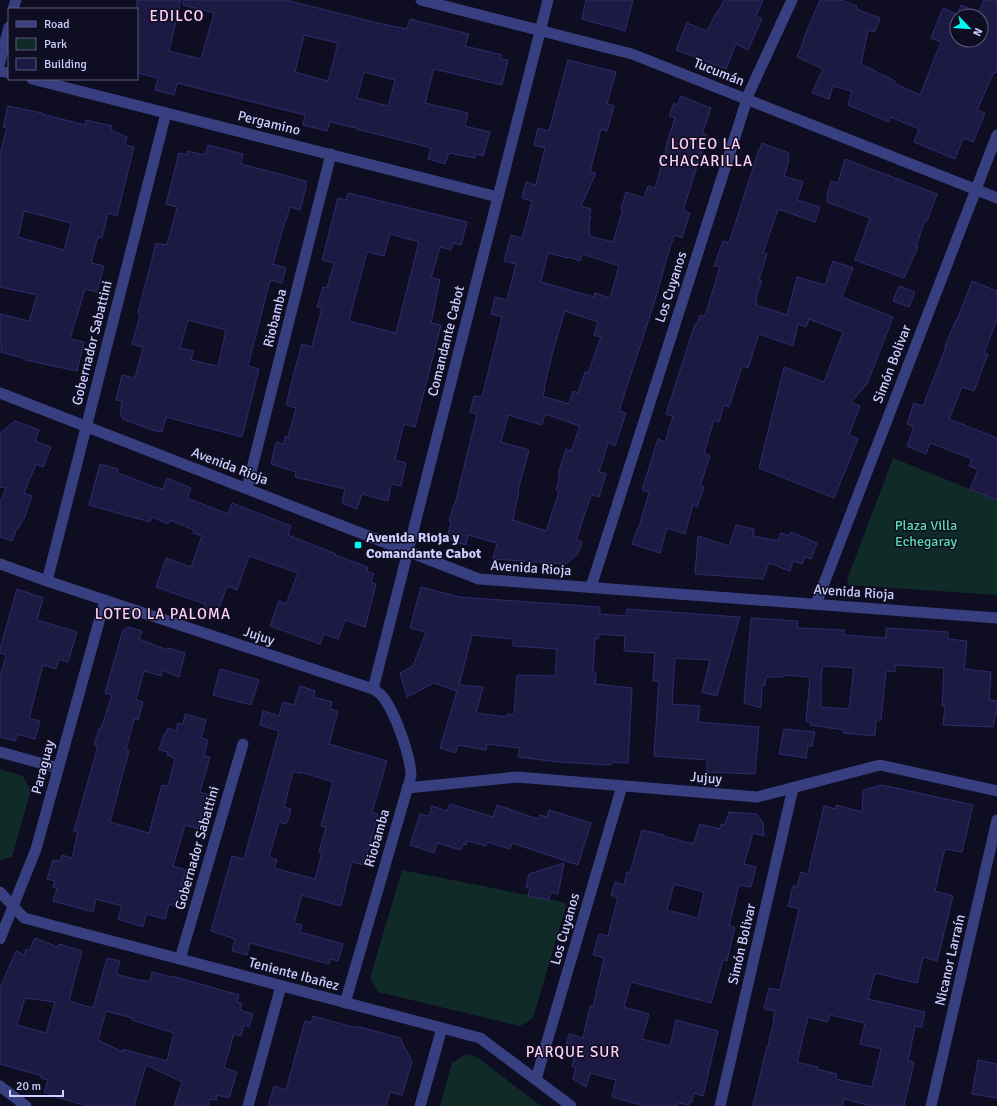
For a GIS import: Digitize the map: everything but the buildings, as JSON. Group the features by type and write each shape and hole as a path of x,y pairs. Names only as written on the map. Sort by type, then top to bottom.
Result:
{"street":[{"name":"Tucumán","path":"421,0 632,54 997,198"},
{"name":"Comandante Cabot","path":"373,689 548,0"},
{"name":"Los Cuyanos","path":"591,587 747,99 792,0"},
{"path":"0,62 8,31"},
{"name":"Pergamino","path":"36,80 498,197"},
{"name":"Gobernador Sabattini","path":"47,582 166,113"},
{"name":"Simón Bolivar","path":"816,604 997,135"},
{"name":"Riobamba","path":"247,488 332,154"},
{"name":"Avenida Rioja","path":"0,393 479,579 997,618"},
{"name":"Jujuy","path":"0,564 47,582 373,689"},
{"name":"Paraguay","path":"0,939 36,850 104,600"},
{"name":"Riobamba","path":"345,1003 411,776 403,742 392,713 384,699 373,689"},
{"name":"Gobernador Sabattini","path":"180,959 243,744"},
{"path":"0,752 58,768"},
{"name":"Jujuy","path":"407,788 517,777 757,797 880,765 997,790"},
{"name":"Los Cuyanos","path":"536,1080 622,786"},
{"name":"Simón Bolivar","path":"720,1106 793,788"},
{"name":"Nicanor Larraín","path":"931,1106 997,820"},
{"name":"Teniente Ibañez","path":"0,892 24,918 480,1038 571,1106"},
{"path":"248,1106 282,986"},
{"path":"420,1106 442,1028"},
{"path":"0,1086 26,1106"}],"green space":[{"name":"Plaza Villa Echegaray","path":"893,458 997,500 997,595 849,585 847,580"},
{"path":"0,769 23,776 31,790 12,857 0,860"},
{"path":"402,870 567,903 533,1018 520,1026 378,992 370,978"},
{"path":"466,1054 477,1057 541,1106 440,1106 452,1063"}],"place":[{"name":"Avenida Rioja y Comandante Cabot","path":"358,545"}],"district":[{"name":"EDILCO","path":"177,16"},
{"name":"LOTEO LA CHACARILLA","path":"706,152"},
{"name":"LOTEO LA PALOMA","path":"163,614"},
{"name":"PARQUE SUR","path":"573,1052"}]}
